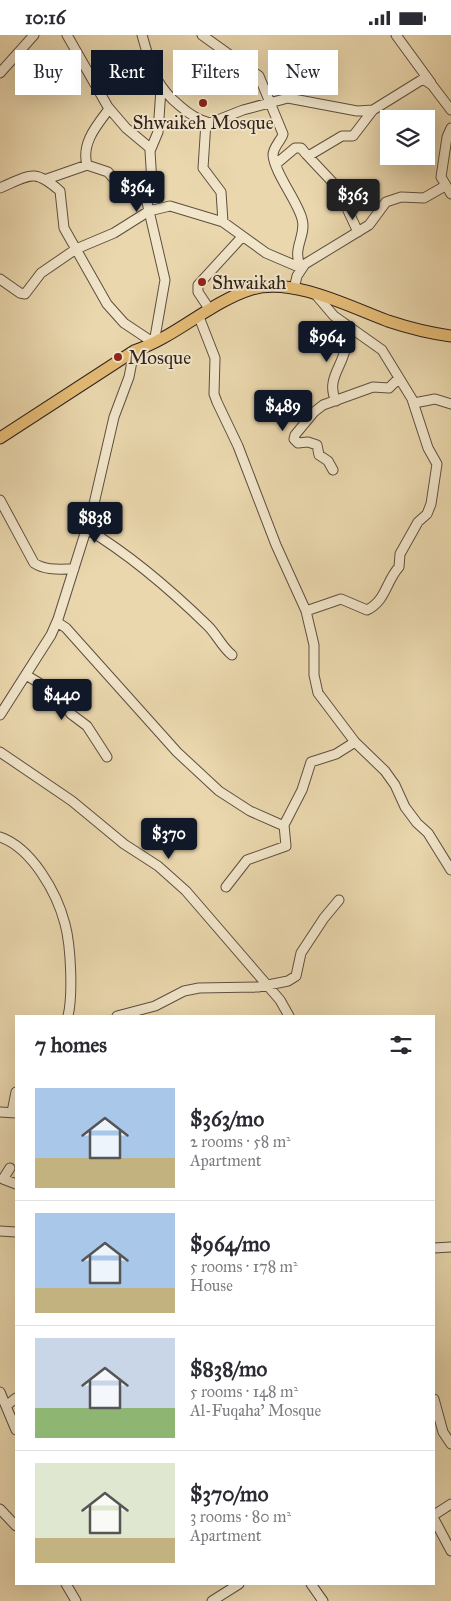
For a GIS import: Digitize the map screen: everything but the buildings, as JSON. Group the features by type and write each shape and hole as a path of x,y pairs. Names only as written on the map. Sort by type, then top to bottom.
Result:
{"main road":[{"path":"0,438 134,351 154,343 210,310 254,288 275,286 294,289 405,327 451,336"}],"street":[{"path":"0,73 34,35"},
{"path":"67,35 109,109 126,128 150,148"},
{"path":"142,35 146,50"},
{"path":"202,35 259,76 264,85 269,103 283,134 273,153 276,164 288,194 303,220 297,256 301,268"},
{"path":"396,35 451,110"},
{"path":"306,154 310,155 342,136 352,137 373,110 418,81 423,79 432,85"},
{"path":"163,91 188,113 210,123 243,110 288,98 357,111 373,110"},
{"path":"46,179 60,191 64,228 107,304 124,323 154,343 165,280 146,198 147,191 152,183 150,148 158,132 161,95"},
{"path":"86,165 84,155 86,146 109,109"},
{"path":"206,122 203,168 222,192 223,222"},
{"path":"294,289 301,268 309,261 369,225 389,200 402,197 424,198 448,190 441,177 447,137 451,128"},
{"path":"276,164 294,148 301,148 337,187 358,232"},
{"path":"1,186 29,176 46,179 86,165 108,172 119,185 147,191"},
{"path":"0,279 20,293 25,294 41,273 76,249 114,233 149,211 170,206 223,222 266,253 301,268"},
{"path":"210,310 197,287 242,237"},
{"path":"306,611 341,599 363,610 370,609 386,592 394,573 399,567 400,554 418,522 427,514 434,493 437,464 428,448 414,403 377,345 338,319 316,295"},
{"path":"199,317 215,358 214,394 232,433 276,545 306,611 314,645 315,685 318,693 355,743 385,771 395,785 404,807 428,833 451,870"},
{"path":"336,401 333,393 333,380 345,351 339,341 338,319"},
{"path":"0,715 57,622 87,529 114,417 129,377 134,351"},
{"path":"333,470 328,461 319,455 317,445 308,442 299,443 294,437 314,412 323,405 373,387 389,388 399,378"},
{"path":"414,403 435,399 451,404"},
{"path":"0,500 34,563 49,569 74,569"},
{"path":"87,529 140,564 206,624 232,655"},
{"path":"57,622 66,628 177,752 219,791 250,811 284,826"},
{"path":"26,675 57,694 71,714 87,726 107,757"},
{"path":"226,887 247,860 286,845 284,826 303,787 309,763 316,759 336,754 355,743"},
{"path":"0,752 72,801 124,843 158,866 186,891 280,1000 288,1015"},
{"path":"0,837 26,853 38,867 65,924 71,1003 68,1015"},
{"path":"121,1015 155,1006 184,991 199,988 267,985 288,981 296,975 301,953 324,918 339,901"},
{"path":"0,1112 14,1112"},
{"path":"10,1168 3,1179 15,1184"},
{"path":"0,1231 15,1232"},
{"path":"435,1248 451,1247"},
{"path":"0,1392 15,1428"},
{"path":"6,1406 15,1399"},
{"path":"435,1403 443,1432 451,1444"},
{"path":"435,1516 451,1505"},
{"path":"0,1509 15,1525"},
{"path":"435,1519 451,1551"},
{"path":"67,1585 76,1601"},
{"path":"212,1601 237,1585"},
{"path":"312,1585 323,1601"}],"place":[{"name":"Shwaikeh Mosque","path":"203,103"},
{"name":"Shwaikah","path":"202,282"},
{"name":"Mosque","path":"118,357"}]}
